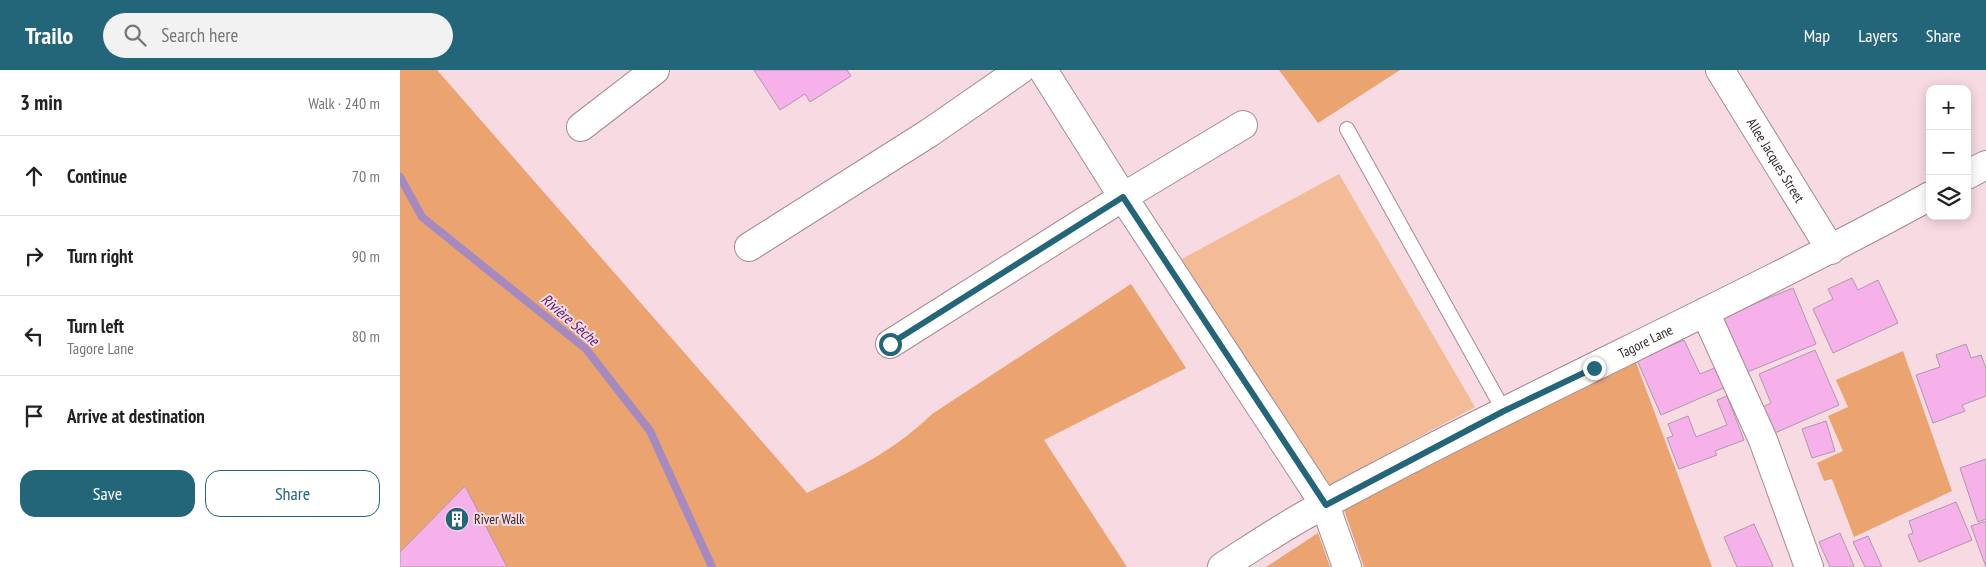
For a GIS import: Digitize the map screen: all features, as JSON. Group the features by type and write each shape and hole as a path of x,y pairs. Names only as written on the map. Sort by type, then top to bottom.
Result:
{"street":[{"path":"581,127 655,70"},
{"path":"749,247 930,133 1020,70"},
{"path":"1043,70 1316,510 1348,567"},
{"name":"Allee Jacques Street","path":"1720,70 1831,250"},
{"path":"890,344 1123,197 1243,125"},
{"path":"1971,173 1986,165"},
{"name":"Tagore Lane","path":"1222,567 1316,510 1504,411 1831,250 1926,198"},
{"path":"1705,312 1763,440 1809,567"}],"lane":[{"path":"1347,129 1504,411"}],"shaded area":[{"path":"400,70 437,70 807,493 873,459 903,439 932,414 1131,284 1186,368 1044,440 1127,567 400,567"},
{"path":"1279,70 1400,70 1318,123"},
{"path":"1339,174 1475,407 1324,488 1180,260"},
{"path":"1631,349 1712,567 1364,567 1340,498"},
{"path":"1903,351 1952,491 1854,537 1832,479 1824,481 1817,463 1843,451 1828,416 1848,407 1836,380"},
{"path":"1318,533 1330,567 1266,567"}],"building":[{"path":"754,70 847,70 851,76 810,102 805,94 780,110"},
{"path":"1852,278 1858,290 1878,280 1898,323 1833,353 1813,309 1833,299 1828,289"},
{"path":"1793,288 1816,344 1740,375 1717,319"},
{"path":"1684,340 1700,374 1717,367 1726,387 1661,415 1637,360"},
{"path":"1966,344 1971,358 1981,355 1986,368 1986,396 1962,405 1965,411 1933,423 1916,375 1940,367 1936,355"},
{"path":"1815,350 1839,405 1768,436 1756,410 1771,403 1759,374"},
{"path":"1727,396 1744,440 1715,451 1717,455 1679,469 1667,438 1673,436 1668,424 1688,416 1696,437 1727,425 1717,400"},
{"path":"1826,421 1835,451 1812,458 1802,429"},
{"path":"1986,459 1986,519 1978,522 1960,468"},
{"name":"River Walk","path":"465,486 507,567 400,567 400,552"},
{"path":"1956,502 1972,540 1919,562 1908,535 1913,533 1909,521"},
{"path":"1986,521 1986,567 1971,526"},
{"path":"1754,524 1773,566 1737,567 1724,537"},
{"path":"1840,533 1854,566 1830,567 1819,542"},
{"path":"1868,536 1882,567 1865,567 1853,542"}],"waterway":[{"name":"Rivière Sèche","path":"400,177 422,217 586,349 650,431 712,567"}],"place":[{"name":"River Walk","path":"457,519"}],"route":[{"path":"890,344 1123,197 1326,505 1504,411 1594,368"}]}
